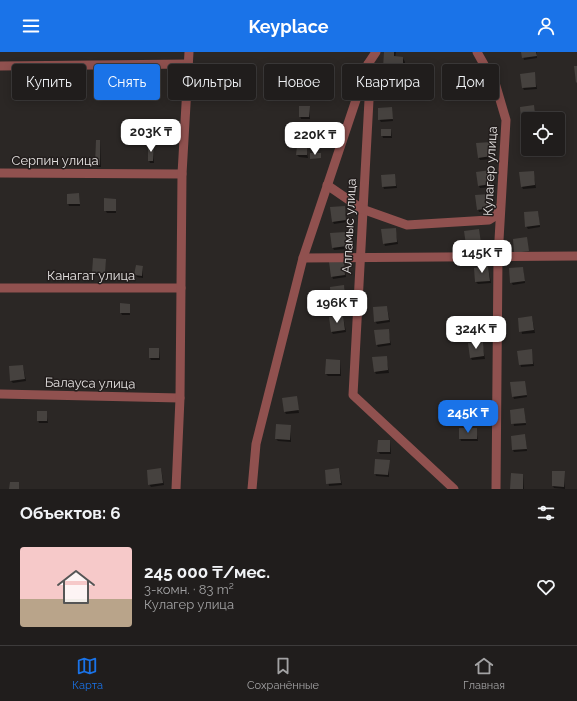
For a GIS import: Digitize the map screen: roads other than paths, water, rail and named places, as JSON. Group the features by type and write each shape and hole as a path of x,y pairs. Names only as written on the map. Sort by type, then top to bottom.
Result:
{"street":[{"path":"188,64 189,52"},
{"path":"368,64 376,52"},
{"name":"Кулагер улица","path":"477,52 496,86 506,120 498,257 496,489"},
{"path":"0,66 168,64"},
{"path":"176,489 180,398 182,174 186,100"},
{"path":"252,489 256,444 303,258 356,100"},
{"name":"Алпамыс улица","path":"369,100 362,209 359,308 353,395 454,489"},
{"name":"Серпин улица","path":"0,173 182,174"},
{"path":"327,185 362,209 407,225 489,220 497,215 502,202"},
{"path":"303,258 360,259 577,256"},
{"name":"Канагат улица","path":"0,288 181,288"},
{"name":"Балауса улица","path":"0,394 180,398"}]}
